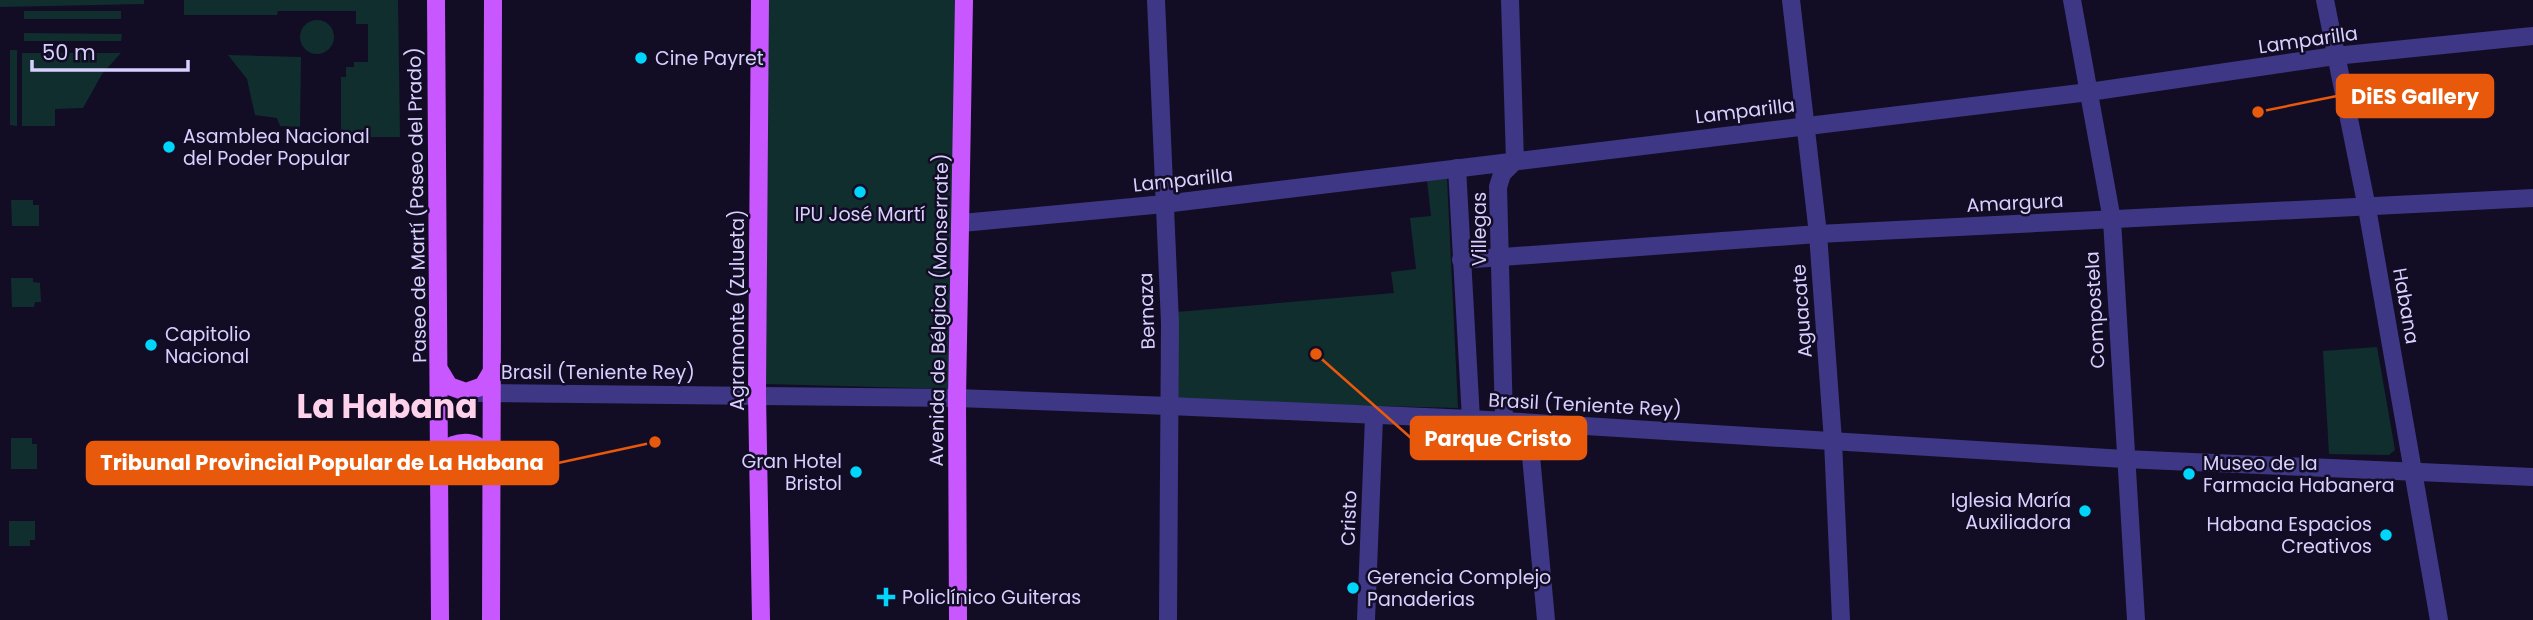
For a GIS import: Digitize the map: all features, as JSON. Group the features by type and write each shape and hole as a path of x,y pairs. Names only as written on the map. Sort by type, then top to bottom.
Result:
{"main road":[{"name":"Paseo de Martí (Paseo del Prado)","path":"436,0 440,620"},
{"path":"491,620 493,0"},
{"name":"Agramonte (Zulueta)","path":"760,0 757,394 761,620"},
{"name":"Avenida de Bélgica (Monserrate)","path":"958,620 957,398 964,0"},
{"path":"440,371 449,386 466,392 483,386 492,371"},
{"path":"439,464 447,450 469,442 484,450 491,464"}],"street":[{"name":"Bernaza","path":"1156,0 1169,406 1168,620"},
{"path":"1510,0 1515,161"},
{"name":"Aguacate","path":"1791,0 1818,234 1833,441 1841,620"},
{"name":"Compostela","path":"2072,0 2112,220 2124,459 2137,620"},
{"name":"Habana","path":"2325,0 2367,208 2439,620"},
{"name":"Lamparilla","path":"962,223 1164,204 2089,92 2335,56 2533,36"},
{"name":"Villegas","path":"1504,421 1498,187 1502,174 1515,161"},
{"name":"Villegas","path":"1452,169 1471,419"},
{"name":"Amargura","path":"1461,260 1818,234 2533,198"},
{"name":"Brasil (Teniente Rey)","path":"466,392 757,394 1169,406 1374,417 1471,419 2124,459 2533,477"},
{"name":"Cristo","path":"1366,620 1374,417"},
{"path":"1528,423 1545,620"}],"green space":[{"path":"0,0 144,0 144,4 0,7"},
{"path":"184,0 398,0 400,137 341,137 341,77 346,77 346,67 354,67 354,62 368,62 368,24 356,24 356,11 278,11 277,15 184,15"},
{"name":"IPU José Martí","path":"768,0 956,0 951,389 766,384"},
{"path":"24,11 121,11 121,19 24,19"},
{"path":"317,20 329,25 334,37 329,49 317,54 305,49 300,37 305,25"},
{"path":"24,33 122,34 121,41 24,41"},
{"path":"10,50 17,50 17,126 10,125"},
{"path":"22,53 121,53 102,74 83,108 55,109 55,126 22,126"},
{"path":"228,55 301,57 300,127 280,126 277,118 255,115 247,79"},
{"path":"1447,178 1458,408 1178,401 1177,312 1394,293 1391,272 1416,269 1410,218 1431,216 1427,180"},
{"path":"11,200 33,200 33,205 39,205 39,226 12,226"},
{"path":"11,278 33,278 33,282 40,283 41,302 35,302 34,307 12,307"},
{"path":"2377,347 2395,450 2389,455 2329,454 2323,351"},
{"path":"11,438 32,438 32,444 37,444 37,469 11,469"},
{"path":"9,521 35,521 35,540 30,540 30,546 9,546"}],"place":[{"name":"Cine Payret","path":"641,58"},
{"name":"DiES Gallery","path":"2258,112"},
{"name":"Asamblea Nacional del Poder Popular","path":"169,147"},
{"name":"IPU José Martí","path":"860,192"},
{"name":"Capitolio Nacional","path":"151,345"},
{"name":"Parque Cristo","path":"1316,354"},
{"name":"Tribunal Provincial Popular de La Habana","path":"655,442"},
{"name":"Gran Hotel Bristol","path":"856,472"},
{"name":"Museo de la Farmacia Habanera","path":"2189,474"},
{"name":"Iglesia María Auxiliadora","path":"2085,511"},
{"name":"Habana Espacios Creativos","path":"2386,535"},
{"name":"Gerencia Complejo Panaderias","path":"1353,588"},
{"name":"Policlínico Guiteras","path":"886,597"}],"district":[{"name":"La Habana","path":"387,406"}]}
